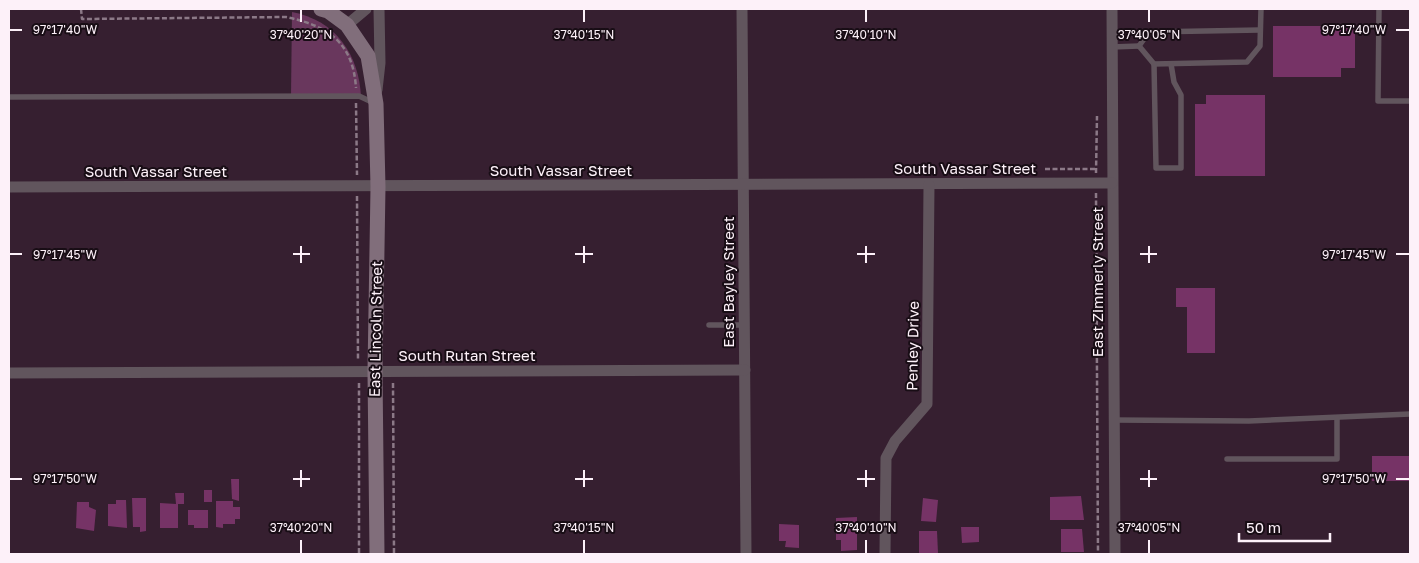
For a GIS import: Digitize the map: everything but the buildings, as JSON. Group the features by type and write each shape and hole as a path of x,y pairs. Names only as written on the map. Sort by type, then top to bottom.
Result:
{"street":[{"path":"320,9 328,11 347,25 366,9"},
{"name":"East Lincoln Street","path":"376,554 375,372 378,187 376,104 380,62 379,9"},
{"name":"East Bayley Street","path":"742,9 746,554"},
{"name":"East Zimmerly Street","path":"1112,9 1115,554"},
{"name":"East Lincoln Street","path":"347,25 368,56 376,104"},
{"name":"South Vassar Street","path":"9,187 1112,183"},
{"name":"Penley Drive","path":"885,554 886,458 895,441 927,404 929,185"},
{"name":"South Rutan Street","path":"9,373 745,370"}],"lane":[{"path":"1154,64 1247,62 1260,46 1261,9"},
{"path":"1379,9 1378,100 1410,101"},
{"path":"1139,46 1149,32 1260,30"},
{"path":"1112,47 1139,46"},
{"path":"1139,46 1154,64 1156,168 1181,168 1181,95 1174,82 1171,64"},
{"path":"9,97 356,96 376,104"},
{"path":"709,326 744,325"},
{"path":"1114,420 1249,421 1410,414"},
{"path":"1227,459 1337,459 1338,418"}],"path":[{"path":"81,9 82,19 286,17 309,22 326,29 341,44 352,64 356,96 360,554"},
{"path":"1097,116 1098,554"},
{"path":"1044,169 1096,169"}],"shaded area":[{"path":"292,12 307,16 321,23 342,41 350,53 355,67 361,97 291,96"}]}
